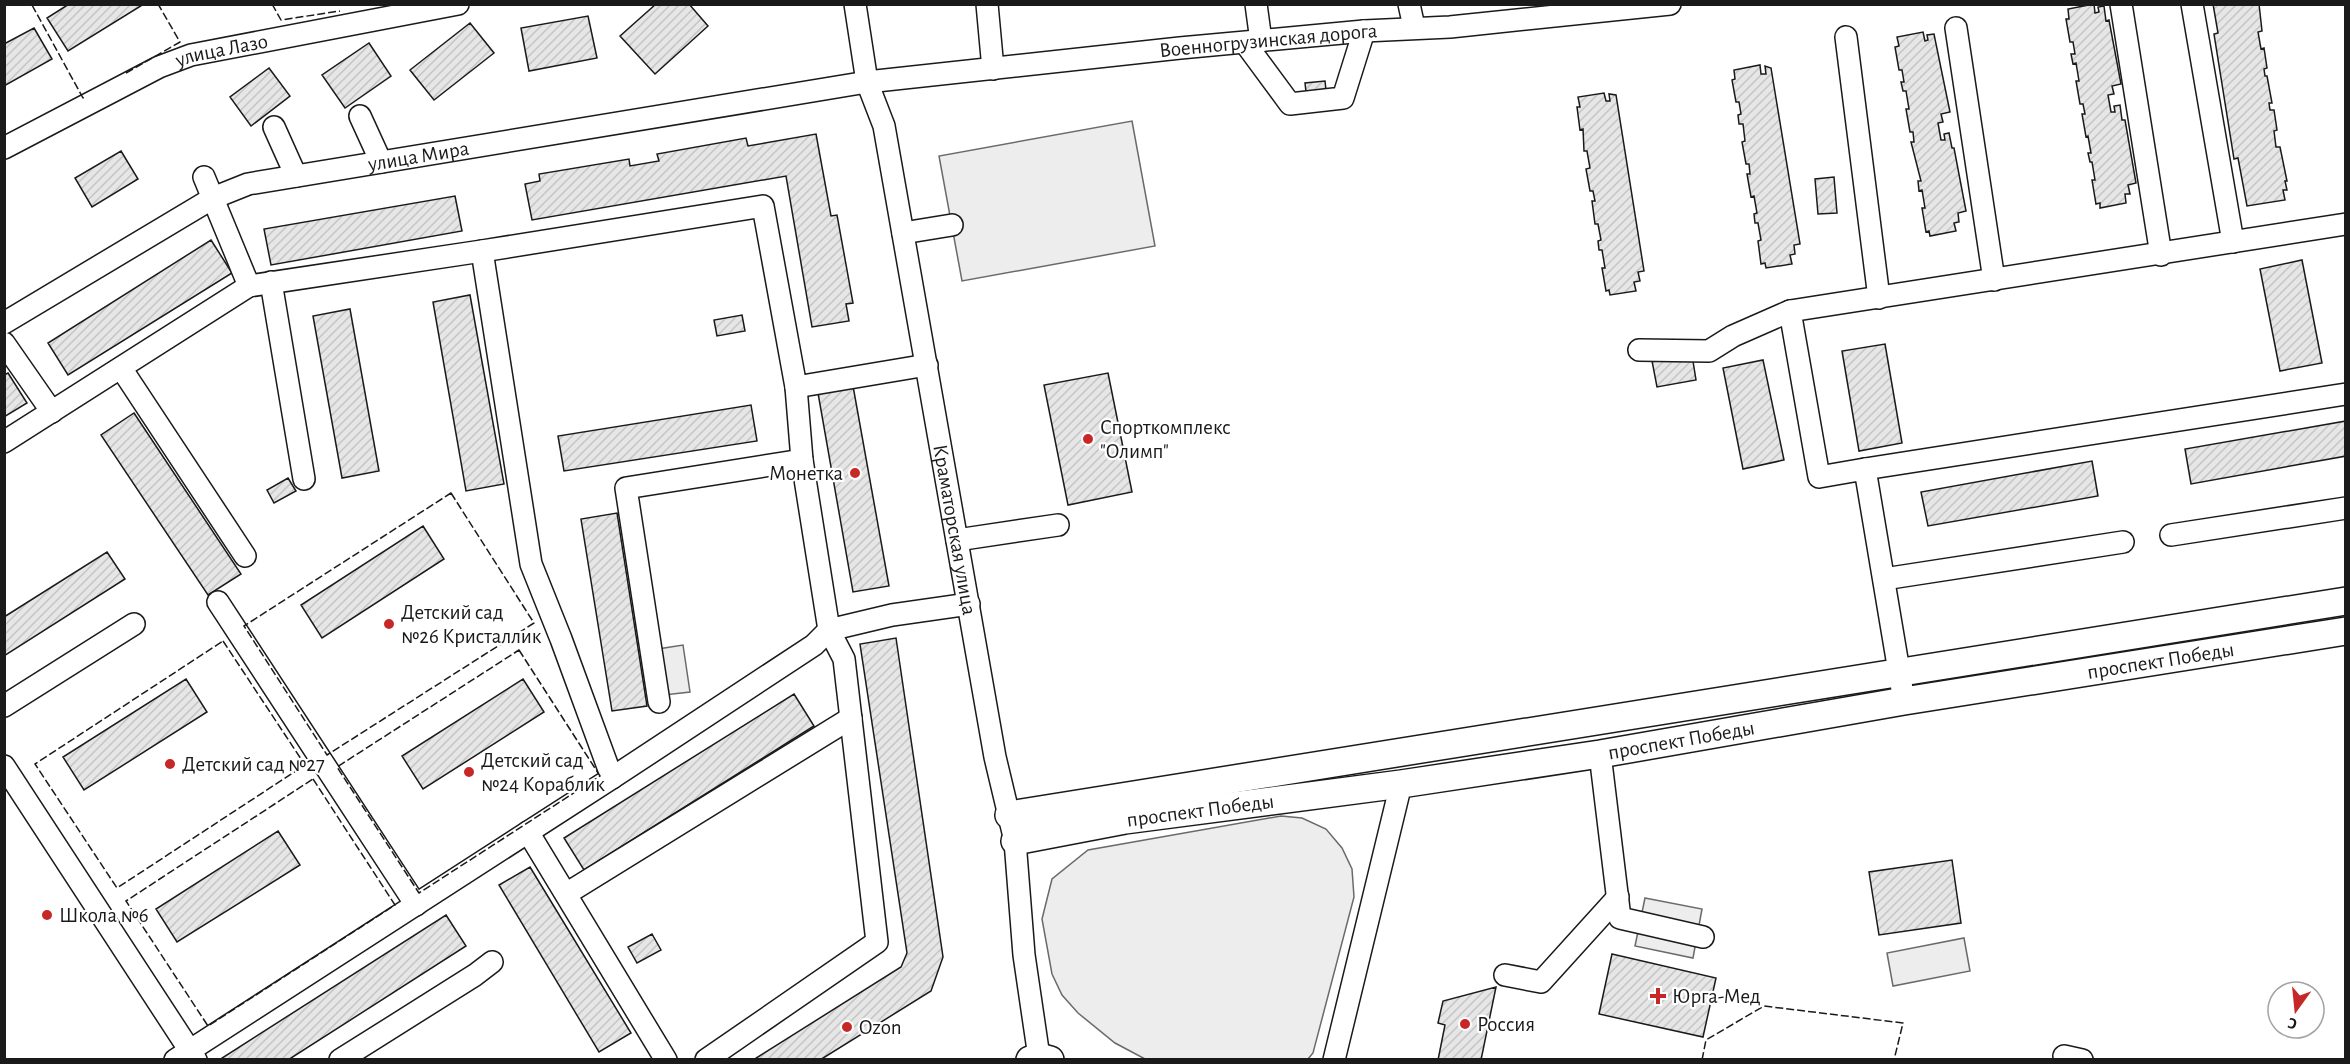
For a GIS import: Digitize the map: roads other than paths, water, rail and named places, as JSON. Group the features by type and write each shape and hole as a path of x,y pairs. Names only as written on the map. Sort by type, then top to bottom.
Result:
{"main road":[{"path":"1009,815 2346,601"},
{"name":"проспект Победы","path":"1016,841 1125,820 1401,784 1600,753 1904,701 2346,632"},
{"path":"1392,755 1401,784"}],"street":[{"name":"улица Лазо","path":"4,148 159,67 191,55 458,4"},
{"name":"Краматорская улица","path":"855,4 867,82 884,126 995,757 1016,841 1024,955 1040,1059"},
{"path":"987,4 993,69"},
{"path":"1256,4 1253,42 1290,104 1343,98 1364,31"},
{"path":"1409,4 1414,27"},
{"name":"Военногрузинская дорога","path":"867,82 1364,31 1450,27 1670,4"},
{"path":"2121,4 2161,255"},
{"path":"2192,4 2233,242"},
{"path":"1956,28 1994,280"},
{"path":"1846,38 1879,298"},
{"name":"улица Мира","path":"7,315 213,198 248,184 867,82"},
{"path":"360,116 381,162"},
{"path":"274,128 296,176"},
{"path":"204,177 249,286"},
{"path":"4,442 249,286 763,206 796,387 802,460 829,630 844,659 877,942 706,1059"},
{"path":"1639,351 1709,351 1733,336 1790,311 2161,255 2346,224"},
{"path":"903,233 952,225"},
{"path":"482,251 531,564 612,778"},
{"path":"271,282 304,479"},
{"path":"1790,311 1819,477 2346,394"},
{"path":"4,343 52,412"},
{"path":"796,387 927,365"},
{"path":"121,368 245,556"},
{"path":"659,702 626,488 802,460"},
{"path":"1865,469 1904,701"},
{"path":"2171,535 2346,508"},
{"path":"957,540 1058,525"},
{"path":"1884,579 2123,542"},
{"path":"218,602 416,905"},
{"path":"4,766 187,1056 814,645 829,630 892,615 969,604"},
{"path":"4,706 134,624"},
{"path":"566,894 851,718"},
{"path":"1600,753 1620,918 1703,937"},
{"path":"1334,1059 1401,784"},
{"path":"528,832 666,1059"},
{"path":"1505,975 1541,982 1618,897"},
{"path":"340,1059 475,975 492,962"}],"place":[{"name":"Спорткомплекс \"Олимп\"","path":"1088,439"},
{"name":"Монетка","path":"855,473"},
{"name":"Детский сад №26 Кристаллик","path":"389,624"},
{"name":"Детский сад №27","path":"170,764"},
{"name":"Детский сад №24 Кораблик","path":"469,772"},
{"name":"Школа №6","path":"47,915"},
{"name":"Юрга-Мед","path":"1658,996"},
{"name":"Россия","path":"1465,1024"},
{"name":"Ozon","path":"847,1027"}]}
